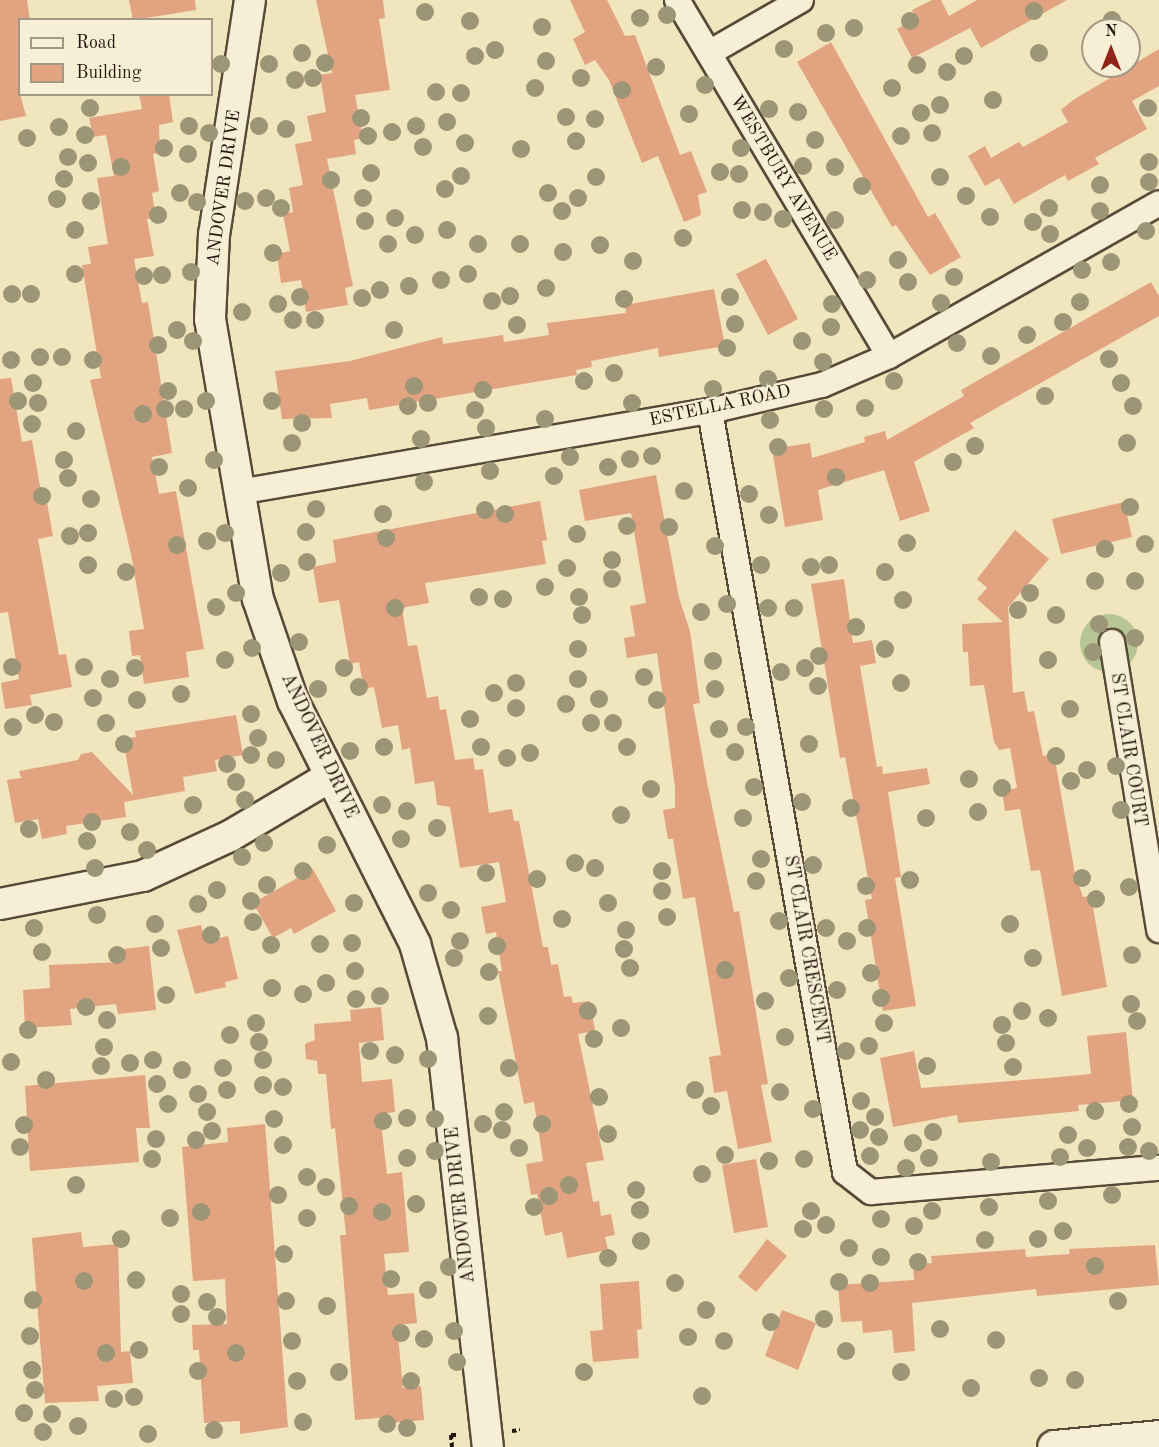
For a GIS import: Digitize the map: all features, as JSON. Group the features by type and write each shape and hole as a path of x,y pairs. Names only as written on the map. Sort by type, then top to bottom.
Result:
{"main road":[{"path":"1054,1447 1159,1437"}],"street":[{"name":"ANDOVER DRIVE","path":"250,0 214,234 210,319 258,599 293,701 415,944 442,1038 488,1447"},
{"name":"WESTBURY AVENUE","path":"678,0 889,356"},
{"path":"709,53 801,0"},
{"name":"ESTELLA ROAD","path":"239,492 710,411 822,385 889,356 1159,203"},
{"name":"ST CLAIR CRESCENT","path":"710,411 845,1172 871,1192 1159,1167"},
{"name":"ST CLAIR COURT","path":"1112,642 1159,930"},
{"path":"0,904 143,876 230,836 331,776"}],"path":[{"path":"451,1436 452,1447"}],"green space":[{"path":"1109,614 1125,619 1133,627 1138,643 1133,659 1125,667 1109,672 1093,667 1085,659 1080,643 1085,627 1093,619"}],"building":[{"path":"0,0 27,0 30,18 18,18 18,96 21,96 26,116 0,121"},
{"path":"129,0 195,0 196,10 133,18"},
{"path":"316,0 383,0 385,18 379,19 390,90 355,95 363,138 354,140 356,154 327,159 353,286 345,288 348,305 306,312 301,280 281,283 277,254 290,251 283,214 293,212 289,188 303,185 295,144 312,141 307,116 326,112 320,75 332,73"},
{"path":"570,0 607,0 625,36 635,35 680,155 691,151 707,192 698,195 701,215 684,222 658,156 642,163 609,80 595,60 585,65 573,39 585,32"},
{"path":"932,0 941,0 949,16 977,0 1067,0 981,48 970,28 912,58 897,29 916,18 912,10"},
{"path":"831,42 928,217 935,213 961,257 930,275 896,225 892,227 797,62"},
{"path":"1159,49 1159,86 1132,101 1147,129 1095,158 1099,164 1068,181 1065,175 1014,204 999,178 985,186 968,156 985,146 991,158 1019,142 1023,147 1068,122 1061,110 1073,100 1110,78 1141,78 1141,60"},
{"path":"139,96 169,96 173,122 159,125 160,153 153,154 159,191 152,193 156,218 147,219 154,256 134,259 142,303 148,302 172,453 152,457 159,494 176,491 204,649 186,652 189,677 144,684 140,655 132,656 129,631 144,629 131,554 90,380 101,378 82,265 91,264 88,247 108,244 97,178 114,176 106,135 93,137 89,118 142,109"},
{"path":"766,259 798,319 768,335 736,274"},
{"path":"1151,282 1159,296 1159,316 970,423 974,428 914,462 930,511 900,521 884,470 818,490 823,520 785,527 772,449 810,443 812,458 865,442 864,437 885,431 887,440 964,396 961,390"},
{"path":"714,289 725,346 659,357 658,348 591,361 592,367 576,370 577,375 369,410 367,398 330,404 332,418 282,419 275,371 350,361 442,337 443,344 503,335 504,342 549,335 547,323 626,313 625,305"},
{"path":"11,378 22,442 32,440 42,498 46,497 53,536 38,539 59,655 66,654 72,687 30,695 32,705 5,709 1,683 19,679 8,612 0,613 0,379"},
{"path":"656,475 679,598 690,631 700,703 693,704 707,782 734,912 739,911 768,1084 761,1085 772,1142 738,1149 727,1091 714,1093 709,1057 721,1055 695,897 683,899 673,839 668,839 663,810 675,808 675,787 657,653 627,658 624,638 635,636 630,606 646,603 631,513 585,521 579,490"},
{"path":"540,501 547,540 542,541 546,564 425,583 429,603 402,608 408,646 417,645 427,698 438,696 440,710 446,709 455,760 473,758 475,770 483,769 489,813 512,809 514,821 519,821 543,947 548,947 551,965 558,964 564,997 571,996 573,1003 590,1001 595,1031 578,1034 604,1160 586,1163 593,1202 599,1201 601,1216 611,1214 615,1235 605,1237 608,1250 567,1258 562,1232 545,1236 537,1194 531,1195 526,1164 543,1161 534,1102 524,1104 498,971 502,971 496,932 486,934 481,907 506,902 499,862 460,868 450,807 437,805 434,781 415,784 410,748 402,750 398,725 382,728 374,687 364,689 359,662 350,664 339,600 319,603 313,567 336,562 333,540"},
{"path":"1124,502 1132,537 1061,554 1052,519"},
{"path":"1015,530 1049,559 1008,607 1013,693 1024,691 1028,712 1034,711 1043,756 1054,754 1075,874 1083,897 1091,896 1107,987 1062,996 1040,870 1031,871 1020,809 1005,811 1002,791 1017,788 1010,748 999,750 994,742 984,685 970,686 968,652 963,652 962,624 1003,622 977,599 987,588 977,579"},
{"path":"844,579 853,643 872,640 876,663 860,666 877,767 882,766 883,774 927,768 930,784 888,792 901,877 895,878 916,1006 883,1011 865,900 872,899 845,757 840,758 811,584"},
{"path":"236,715 243,755 215,760 217,771 183,777 185,791 124,802 126,817 66,826 67,834 42,839 38,819 15,823 7,780 21,778 19,771 78,760 81,754 92,752 133,795 123,739 136,737 135,731"},
{"path":"313,869 336,911 294,934 291,928 273,938 253,903"},
{"path":"201,925 205,941 228,936 238,979 225,982 226,987 195,994 177,930"},
{"path":"149,946 156,1010 118,1014 116,1004 70,1009 72,1025 25,1028 23,990 50,988 49,965 124,962 122,949"},
{"path":"381,1007 384,1040 359,1043 362,1082 392,1079 395,1112 380,1114 387,1174 402,1172 409,1252 384,1254 388,1295 414,1293 417,1323 397,1325 403,1388 421,1386 424,1420 391,1423 390,1417 355,1420 340,1235 346,1235 335,1128 331,1129 326,1074 318,1074 317,1061 306,1059 305,1044 315,1040 314,1024 351,1021 350,1010"},
{"path":"1126,1032 1133,1100 1078,1105 1079,1111 958,1123 957,1115 893,1127 880,1058 914,1051 921,1088 1091,1074 1087,1036"},
{"path":"145,1075 150,1128 136,1128 139,1162 30,1171 25,1086"},
{"path":"265,1124 288,1427 240,1434 240,1421 204,1423 199,1350 193,1350 192,1325 227,1324 225,1279 193,1281 182,1147 228,1142 227,1128"},
{"path":"756,1159 768,1227 734,1233 722,1165"},
{"path":"81,1232 83,1247 118,1244 121,1352 130,1351 133,1383 97,1386 99,1401 45,1403 32,1238"},
{"path":"767,1239 787,1256 756,1292 738,1277"},
{"path":"1155,1245 1159,1285 1037,1296 1036,1289 912,1303 915,1351 894,1353 892,1330 863,1333 862,1321 841,1322 838,1285 914,1280 913,1265 932,1263 931,1256 1025,1249 1026,1257 1070,1254 1069,1249"},
{"path":"639,1281 642,1329 637,1330 639,1358 593,1362 590,1331 603,1330 600,1284"},
{"path":"782,1310 816,1323 798,1370 765,1356"}]}
